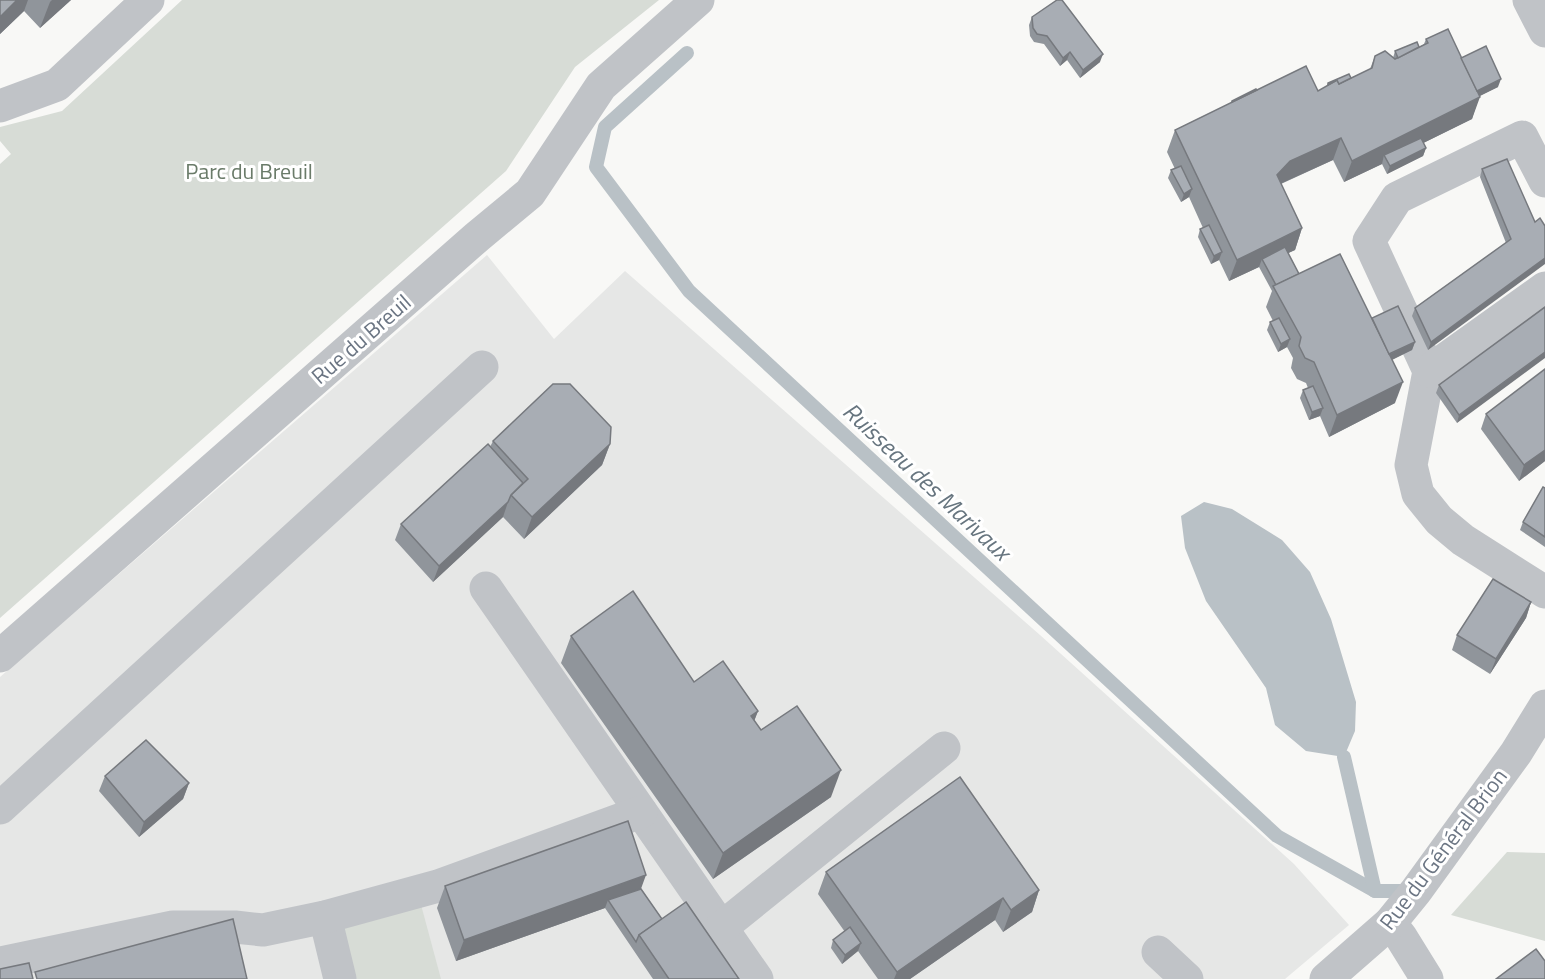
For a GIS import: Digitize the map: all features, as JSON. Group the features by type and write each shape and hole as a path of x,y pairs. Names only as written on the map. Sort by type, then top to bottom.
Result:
{"street":[{"path":"0,106 57,85 148,0"},
{"name":"Rue du Breuil","path":"0,656 530,193 601,86 698,0"},
{"path":"1530,0 1545,31"},
{"path":"1545,181 1522,137 1397,198 1369,241 1429,371 1412,465 1418,494 1439,520 1463,540 1545,592"},
{"path":"1429,371 1545,288"},
{"path":"0,808 482,367"},
{"path":"486,588 756,979"},
{"name":"Rue du Général Brion","path":"1326,979 1390,923 1416,891 1515,753 1545,706"},
{"path":"721,928 944,748"},
{"path":"0,963 174,927 235,927 263,930 325,917 438,886 641,812"},
{"path":"325,917 340,979"},
{"path":"1390,923 1427,979"},
{"path":"1158,952 1187,979"}],"shaded area":[{"path":"487,255 554,339 625,271 1040,635 1294,864 1349,925 1285,979 0,979 0,677"},
{"path":"1204,502 1232,509 1282,540 1310,572 1331,619 1356,702 1355,731 1344,757 1306,751 1275,725 1266,688 1206,601 1185,548 1181,516"}],"green space":[{"name":"Parc du Breuil","path":"182,0 659,0 575,67 506,171 0,618 0,164 11,154 0,141 0,127 62,111"},
{"path":"1507,852 1545,853 1545,941 1451,915"},
{"path":"420,901 441,979 353,979 339,922"}],"building":[{"path":"0,0 17,0 0,17"},
{"path":"1057,0 1062,0 1103,54 1083,70 1070,52 1063,58 1047,36 1037,34 1033,28 1032,17"},
{"path":"1448,29 1480,97 1352,161 1341,138 1290,161 1277,175 1302,228 1237,260 1175,130 1306,66 1318,91 1337,80 1339,84 1372,68 1375,56 1385,51 1395,59 1428,43 1426,39"},
{"path":"1417,42 1419,47 1398,58 1395,51"},
{"path":"1486,46 1501,79 1477,91 1461,58"},
{"path":"1349,74 1351,78 1339,84 1337,80 1328,85 1328,83"},
{"path":"1257,90 1232,102 1232,101"},
{"path":"1421,138 1426,148 1390,166 1384,155"},
{"path":"1507,159 1535,222 1540,218 1545,226 1545,258 1431,342 1415,308 1511,239 1482,169"},
{"path":"1181,166 1192,189 1184,194 1171,170"},
{"path":"1209,225 1222,252 1214,256 1200,229"},
{"path":"1285,247 1299,274 1276,285 1262,259"},
{"path":"1340,254 1403,382 1337,415 1314,362 1305,358 1299,346 1301,337 1273,286"},
{"path":"1398,306 1415,342 1389,354 1372,318"},
{"path":"1545,307 1545,352 1459,415 1439,385"},
{"path":"1279,318 1290,339 1281,344 1270,322"},
{"path":"1545,369 1545,450 1524,465 1486,414"},
{"path":"553,384 570,384 611,427 610,444 532,517 511,495 528,479 493,441"},
{"path":"1313,386 1323,408 1312,412 1303,390"},
{"path":"488,444 523,483 511,495 508,502 439,566 401,524"},
{"path":"1543,487 1545,488 1545,537 1523,522"},
{"path":"1493,579 1531,602 1496,659 1457,635"},
{"path":"633,591 694,682 723,661 758,711 751,716 761,730 797,706 841,770 723,853 571,636"},
{"path":"146,740 189,783 144,822 105,776"},
{"path":"960,777 1039,890 1011,910 1003,898 897,972 826,872"},
{"path":"628,821 646,875 464,940 445,886"},
{"path":"641,889 662,919 639,935 636,942 608,900"},
{"path":"686,902 739,979 669,979 639,935"},
{"path":"233,919 247,979 37,979 35,972"},
{"path":"850,927 861,943 845,955 833,940"},
{"path":"1536,949 1545,961 1545,979 1496,979"},
{"path":"29,963 33,979 0,979 0,969"}],"waterway":[{"name":"Ruisseau des Marivaux","path":"687,53 605,127 596,167 689,291 1277,836 1375,891"},
{"path":"1344,757 1375,891 1400,891"}]}
